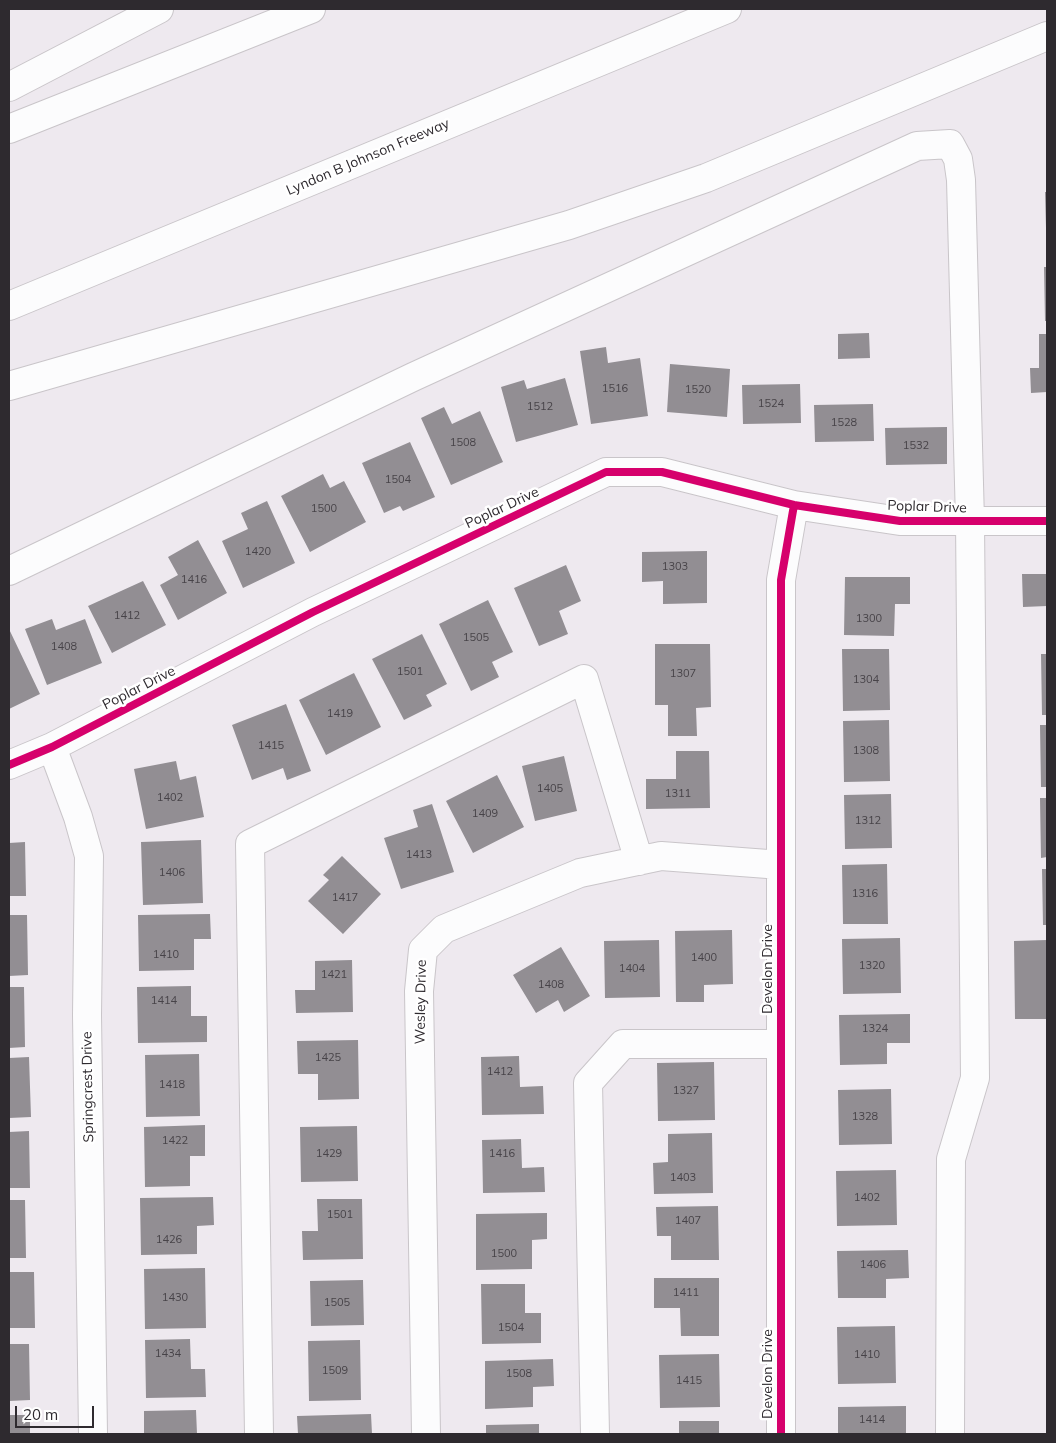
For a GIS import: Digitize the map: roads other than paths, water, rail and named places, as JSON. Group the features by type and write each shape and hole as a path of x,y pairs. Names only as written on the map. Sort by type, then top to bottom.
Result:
{"main road":[{"path":"9,86 159,9"},
{"path":"9,128 312,9"},
{"name":"Lyndon B Johnson Freeway","path":"9,306 727,9"},
{"path":"9,386 569,225 706,178 1047,36"},
{"path":"9,571 413,377 917,146 950,144 958,159 960,180 970,521 975,1078 950,1158 950,1434"},
{"name":"Poplar Drive","path":"9,765 52,746 313,612 606,472 662,472 794,505 900,521 1047,521"},
{"name":"Develon Drive","path":"781,1434 781,580 794,505"},
{"path":"259,1434 250,844 584,679 640,860"},
{"name":"Springcrest Drive","path":"52,746 78,817 89,856 87,1015 93,1434"},
{"name":"Wesley Drive","path":"426,1434 419,991 423,950 444,929 580,873 661,856 780,865"},
{"path":"594,1434 588,1083 624,1044 781,1044"}]}
